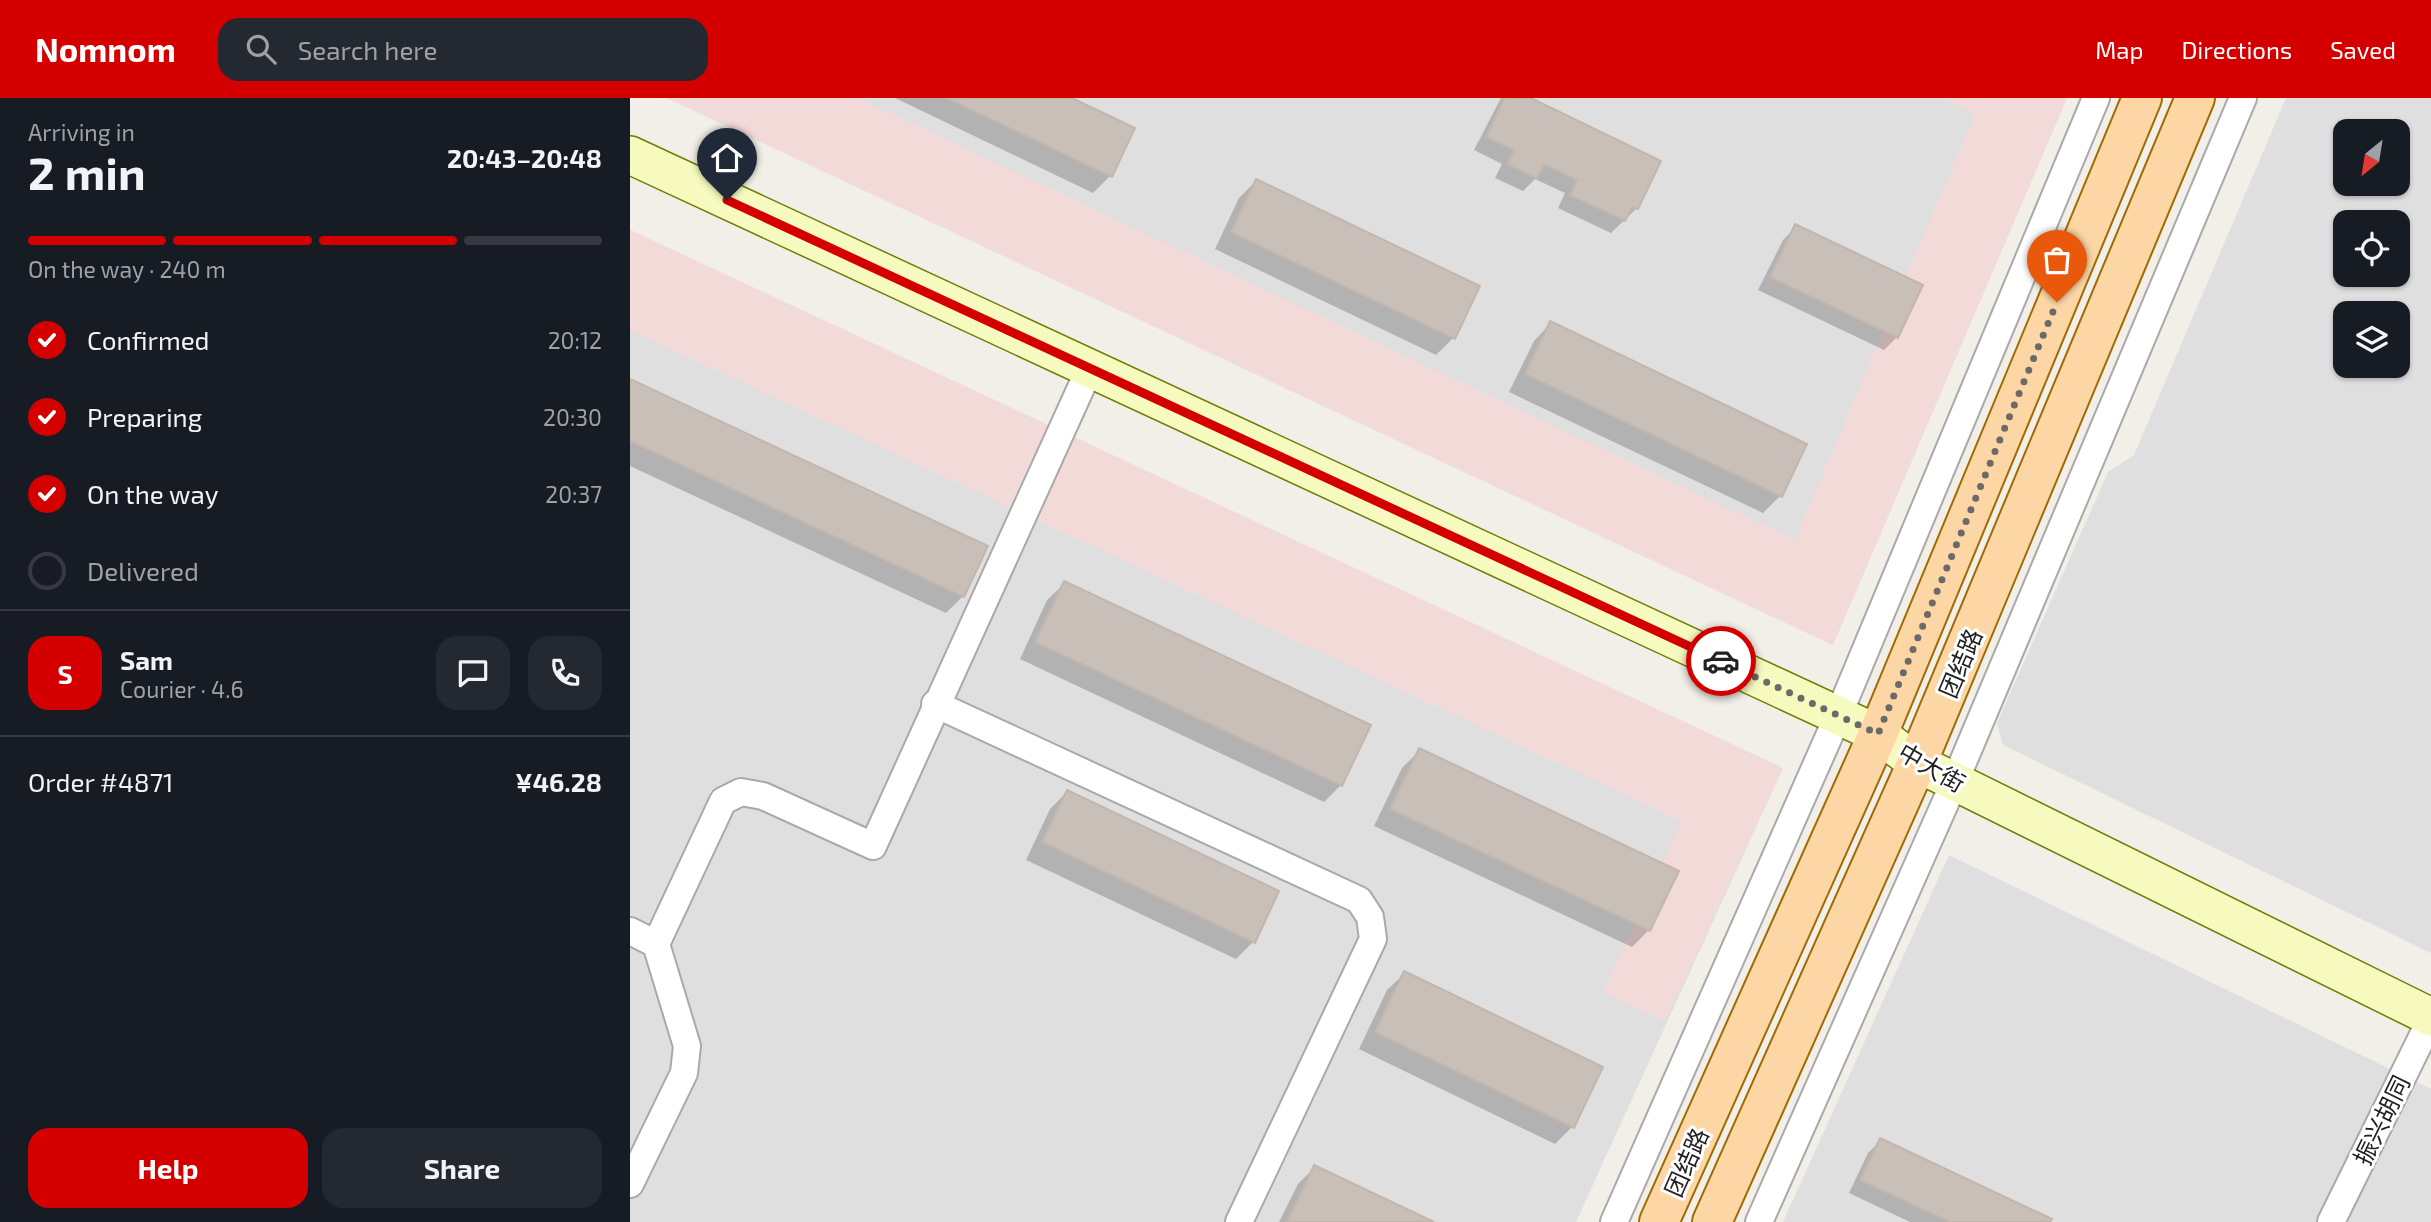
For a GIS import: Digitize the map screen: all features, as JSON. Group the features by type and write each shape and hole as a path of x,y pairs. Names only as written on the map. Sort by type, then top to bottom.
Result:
{"main road":[{"name":"团结路","path":"1659,1222 1878,734 2142,98"},
{"name":"团结路","path":"1712,1222 1917,763 2195,98"},
{"name":"中大街","path":"630,155 1878,734 1917,763 2431,1018"}],"street":[{"path":"1614,1222 1838,716 2096,98"},
{"path":"2178,98 2232,124"},
{"path":"1759,1222 1955,781 2244,98"},
{"path":"630,1184 684,1073 687,1046 656,944 723,801 741,792 764,796 873,846 935,704 1090,368"},
{"path":"935,704 1359,900 1370,918 1373,939 1239,1222"},
{"path":"630,931 656,944"},
{"name":"振兴胡同","path":"2331,1222 2431,1018"}],"shaded area":[{"path":"667,98 2067,98 1833,645"},
{"path":"667,98 858,98 1795,540 1975,114 1943,98 2067,98 1833,645"},
{"path":"2286,98 2431,98 2431,953 2003,745 1997,723 2108,472 2134,455"},
{"path":"630,230 1783,768 1576,1222 630,1222"},
{"path":"630,230 1783,768 1665,1021 1603,992 1682,821 630,330"},
{"path":"1949,855 2431,1089 2431,1222 1783,1222"}],"building":[{"path":"947,98 1072,98 1135,128 1112,177"},
{"path":"1504,98 1531,98 1661,161 1638,209 1632,207 1625,221 1570,195 1577,180 1544,164 1537,179 1507,164 1514,150 1486,137"},
{"path":"1256,179 1480,286 1455,339 1231,232"},
{"path":"1795,224 1923,285 1898,338 1770,277"},
{"path":"1550,321 1807,444 1782,497 1525,374"},
{"path":"630,379 988,546 964,597 630,441"},
{"path":"1064,581 1371,725 1342,786 1035,642"},
{"path":"1419,748 1679,871 1650,931 1390,809"},
{"path":"1067,790 1279,891 1255,943 1042,842"},
{"path":"1404,971 1603,1067 1574,1128 1375,1032"},
{"path":"1880,1138 2052,1219 2050,1222 1950,1222 1860,1180"},
{"path":"1314,1165 1434,1222 1287,1222"}],"way so far":[{"path":"1721,661 1878,734 2057,302"}],"route":[{"path":"727,200 1721,661"}]}
